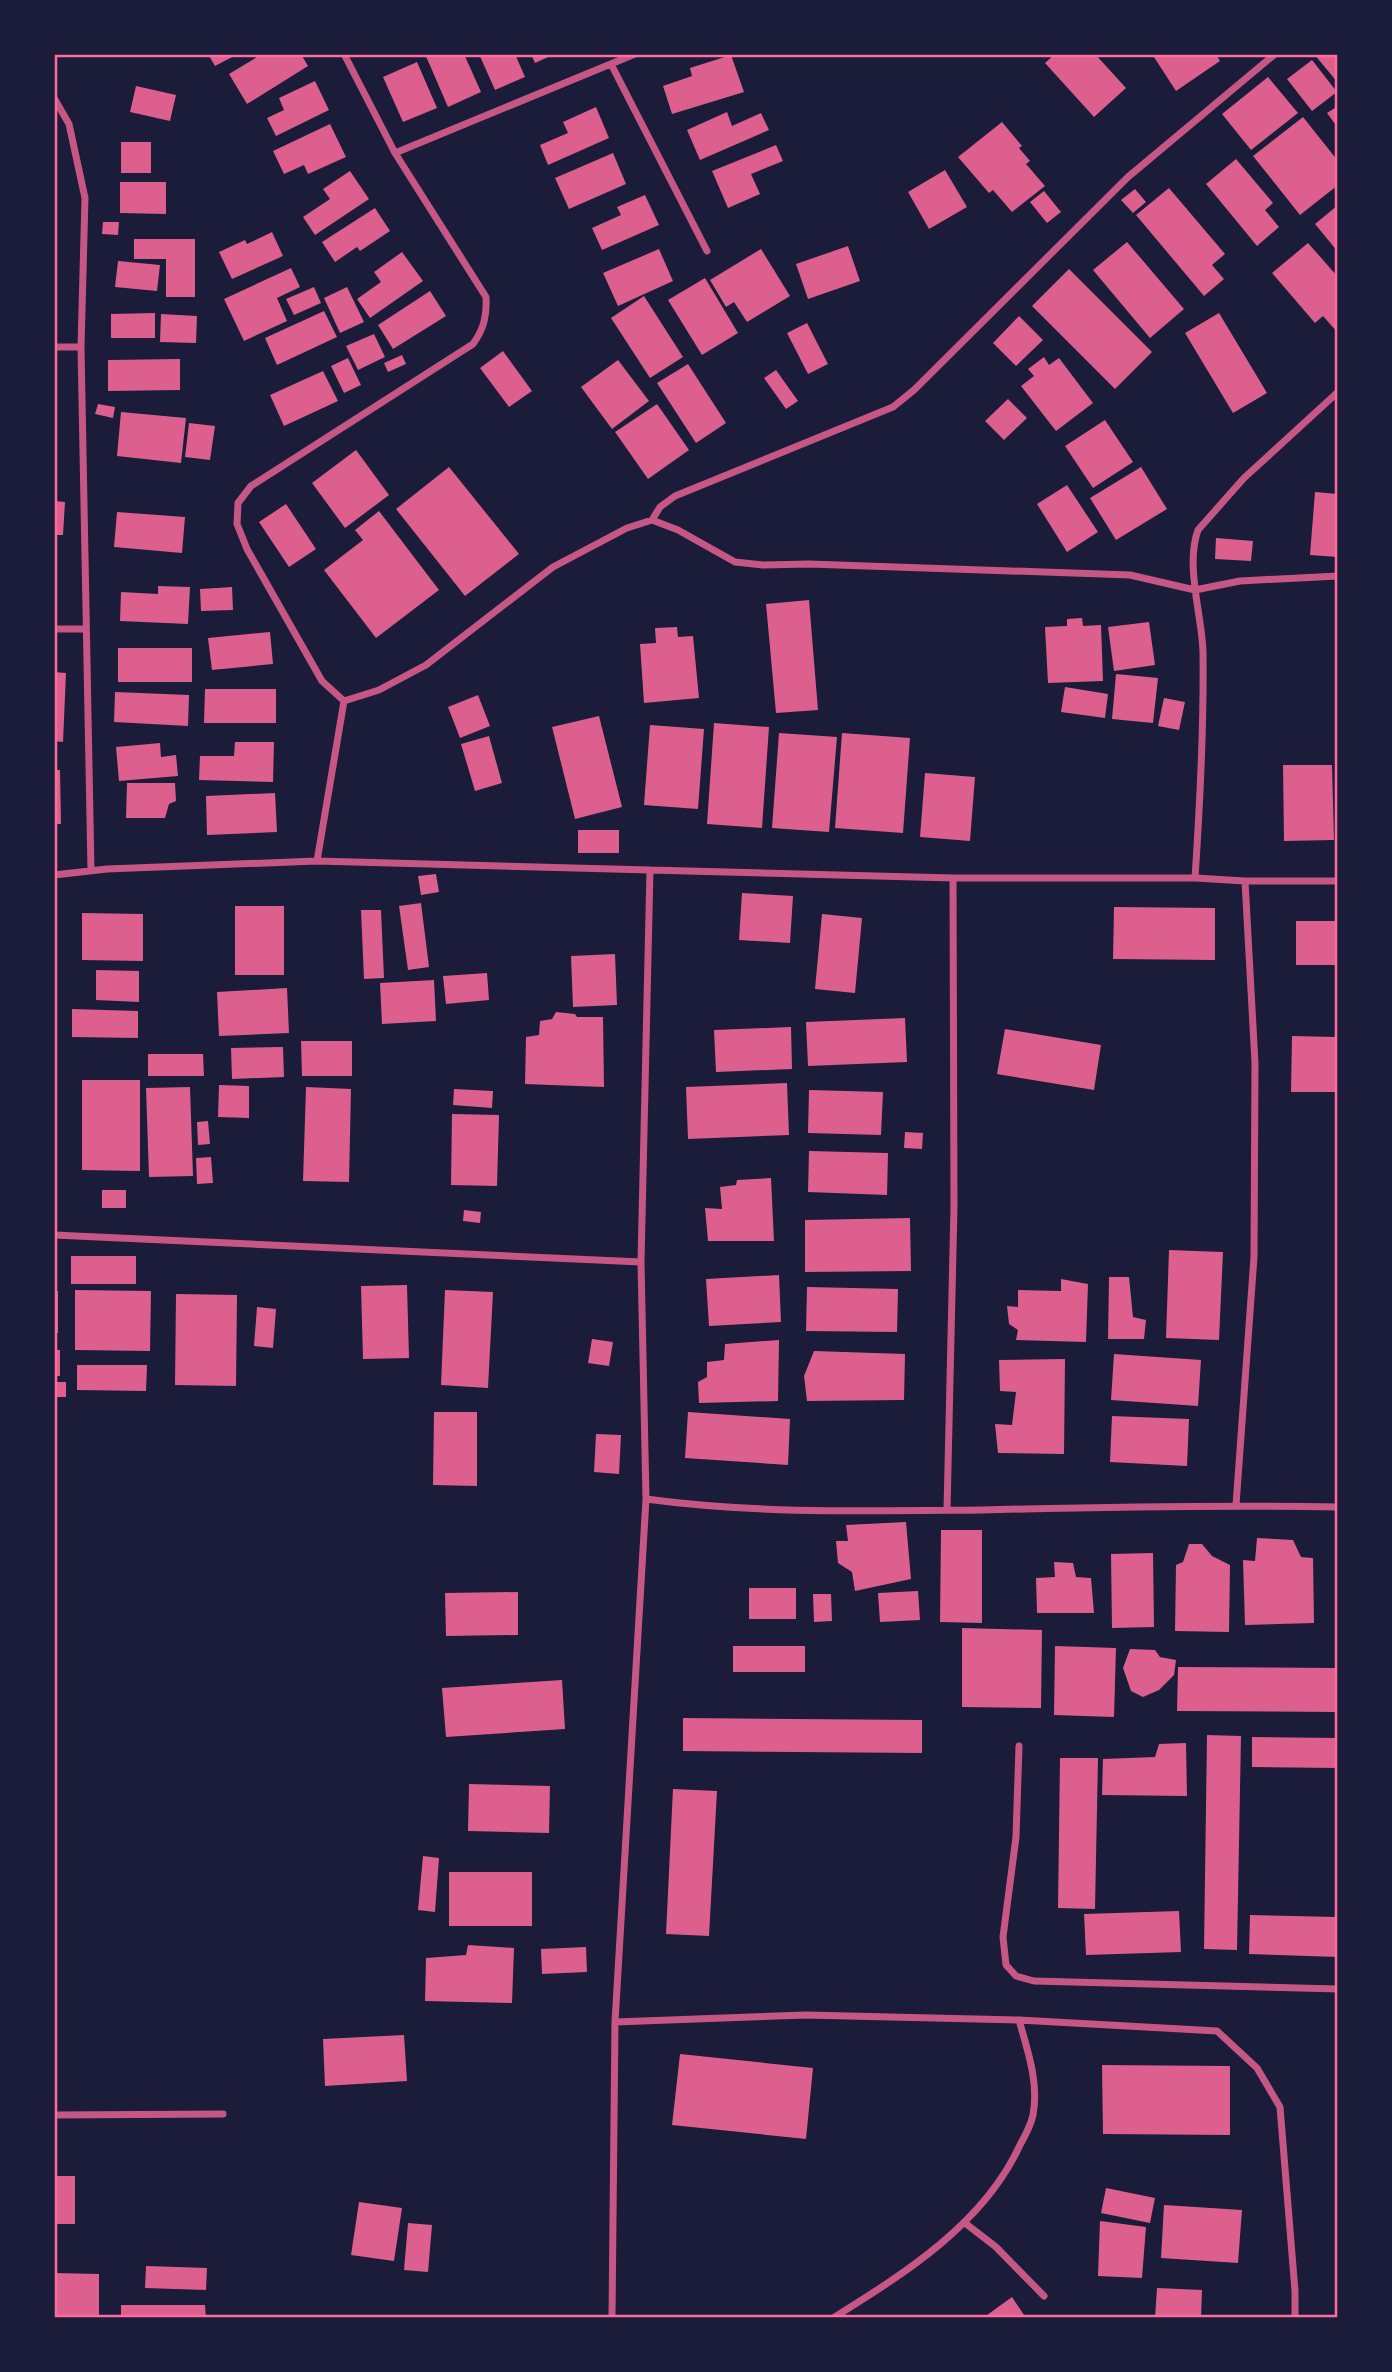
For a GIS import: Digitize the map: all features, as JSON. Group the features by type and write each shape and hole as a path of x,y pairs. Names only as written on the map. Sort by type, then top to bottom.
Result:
{"street":[{"path":"344,54 395,153 486,297 487,314 480,334 473,344 251,486 238,503 237,524 247,549 322,681 344,701"},
{"path":"395,153 635,54"},
{"path":"652,520 660,507 675,496 893,407 914,390 1128,177 1275,54"},
{"path":"611,64 707,251"},
{"path":"54,97 69,124 85,198 81,346 91,871"},
{"path":"54,347 81,346"},
{"path":"1195,878 1200,798 1203,650 1195,590 1194,555 1198,530 1244,478 1338,392"},
{"path":"344,701 379,690 426,664 553,567 627,528 652,520 678,530 735,562 763,565 809,564 1130,575 1195,590 1240,581 1338,576"},
{"path":"54,629 86,629"},
{"path":"317,860 344,701"},
{"path":"54,875 317,860 953,878 1338,881"},
{"path":"612,2318 615,2022 646,1499 641,1262 650,870"},
{"path":"947,1510 954,1207 953,878"},
{"path":"1236,1505 1254,1258 1255,1063 1245,881"},
{"path":"54,1235 641,1262"},
{"path":"646,1499 705,1507 862,1511 1236,1505 1338,1507"},
{"path":"1019,1746 1016,1837 1003,1937 1006,1965 1016,1976 1034,1981 1338,1989"},
{"path":"615,2022 806,2015 1019,2021 1217,2031 1257,2068 1280,2107 1295,2291 1294,2318"},
{"path":"833,2318 879,2289 965,2223 1009,2169 1033,2117 1035,2078 1019,2021"},
{"path":"54,2115 223,2114"},
{"path":"965,2223 996,2247 1044,2296"}],"building":[{"path":"208,54 238,54 215,66"},
{"path":"262,54 301,54 308,66 247,104 229,74"},
{"path":"425,54 464,54 481,92 448,107"},
{"path":"479,54 515,54 525,77 495,90"},
{"path":"531,54 555,54 535,63"},
{"path":"1055,54 1095,54 1126,88 1094,117 1045,63"},
{"path":"1152,54 1216,54 1220,61 1176,91"},
{"path":"1314,54 1338,54 1338,83"},
{"path":"731,55 744,92 672,114 663,86 692,76 690,68"},
{"path":"1312,60 1337,92 1312,111 1287,79"},
{"path":"417,62 437,108 403,122 383,77"},
{"path":"1268,77 1298,113 1251,150 1222,114"},
{"path":"315,81 329,110 276,136 267,118 284,110 279,98"},
{"path":"136,86 176,95 170,121 130,112"},
{"path":"1338,106 1338,128 1327,113"},
{"path":"596,107 609,138 548,165 540,145 568,133 563,122"},
{"path":"727,112 732,126 761,113 769,130 700,160 687,130"},
{"path":"1303,117 1338,161 1338,185 1300,215 1253,156"},
{"path":"1002,122 1022,146 1019,148 1030,161 1026,164 1045,186 1012,212 993,190 989,193 958,157"},
{"path":"330,124 346,157 308,174 304,165 284,174 273,151"},
{"path":"121,142 151,142 151,173 121,173"},
{"path":"776,145 783,161 751,174 760,194 728,208 712,171"},
{"path":"613,153 626,184 569,209 555,178"},
{"path":"1236,159 1273,203 1265,210 1279,227 1257,246 1206,184"},
{"path":"945,170 967,207 929,229 908,192"},
{"path":"350,171 369,199 315,235 303,217 330,199 323,189"},
{"path":"120,182 166,182 166,214 120,213"},
{"path":"1169,188 1225,254 1212,265 1224,279 1204,296 1136,215"},
{"path":"1135,189 1146,202 1133,213 1121,200"},
{"path":"1044,191 1061,212 1047,223 1030,202"},
{"path":"645,195 659,225 602,250 592,228 621,215 617,207"},
{"path":"1338,205 1338,252 1315,224"},
{"path":"375,208 390,231 360,251 357,247 335,262 322,242"},
{"path":"103,222 119,222 118,235 102,234"},
{"path":"272,232 283,256 232,279 219,252 245,240 247,244"},
{"path":"134,239 195,239 195,297 166,297 166,259 134,259"},
{"path":"1127,242 1184,309 1150,338 1093,270"},
{"path":"1308,243 1338,277 1338,333 1323,316 1315,323 1272,273"},
{"path":"848,246 860,281 808,299 796,264"},
{"path":"659,249 673,281 618,306 603,273"},
{"path":"761,249 790,296 747,322 734,302 726,307 710,280"},
{"path":"402,252 423,281 370,318 357,299 381,282 374,272"},
{"path":"118,261 160,265 157,291 115,287"},
{"path":"291,268 300,287 277,298 287,321 244,341 224,299"},
{"path":"1069,269 1152,352 1115,389 1032,306"},
{"path":"705,278 738,333 702,355 668,300"},
{"path":"314,287 321,303 294,315 286,299"},
{"path":"347,287 364,322 340,333 324,298"},
{"path":"430,291 446,316 393,349 378,325"},
{"path":"644,296 683,357 650,378 611,318"},
{"path":"324,311 337,337 277,365 265,338"},
{"path":"155,313 155,338 111,338 111,314"},
{"path":"1219,313 1267,393 1233,413 1185,333"},
{"path":"161,314 197,316 196,343 160,342"},
{"path":"1019,316 1043,340 1016,366 993,343"},
{"path":"807,323 828,364 808,374 787,333"},
{"path":"374,334 385,357 358,370 346,346"},
{"path":"503,351 532,391 509,407 480,368"},
{"path":"402,355 406,364 388,372 384,363"},
{"path":"1044,357 1049,365 1059,358 1093,403 1056,431 1021,386 1034,376 1028,369"},
{"path":"348,358 361,385 344,393 331,366"},
{"path":"180,359 180,390 108,391 108,360"},
{"path":"618,360 649,401 612,429 581,387"},
{"path":"688,364 726,423 696,443 657,383"},
{"path":"776,370 798,401 786,409 764,378"},
{"path":"323,371 338,401 284,426 270,395"},
{"path":"1008,399 1027,418 1004,440 985,421"},
{"path":"98,404 115,407 113,418 95,414"},
{"path":"657,404 689,450 648,479 615,432"},
{"path":"121,412 186,418 181,463 117,456"},
{"path":"1105,420 1133,462 1093,488 1065,446"},
{"path":"189,423 215,426 210,460 185,457"},
{"path":"356,450 389,495 345,528 312,483"},
{"path":"449,467 519,554 465,596 396,509"},
{"path":"1141,467 1167,509 1116,540 1090,498"},
{"path":"1067,485 1098,532 1067,552 1037,504"},
{"path":"1315,492 1338,494 1338,557 1310,555"},
{"path":"54,501 65,502 63,535 54,535"},
{"path":"286,504 316,549 289,567 259,522"},
{"path":"379,511 439,590 376,638 324,570 363,540 355,530"},
{"path":"117,512 185,517 182,553 114,547"},
{"path":"1216,538 1253,541 1251,561 1215,559"},
{"path":"158,586 190,587 188,624 120,621 121,592 158,594"},
{"path":"232,587 233,610 201,611 200,589"},
{"path":"809,600 818,710 776,713 766,604"},
{"path":"1082,618 1083,626 1101,625 1103,681 1048,683 1045,627 1067,626 1067,619"},
{"path":"1149,622 1155,665 1114,671 1108,627"},
{"path":"677,627 678,637 693,636 699,698 644,703 640,644 656,643 655,628"},
{"path":"270,632 273,664 212,670 208,638"},
{"path":"118,648 192,648 192,682 118,682"},
{"path":"54,672 66,673 63,742 54,741"},
{"path":"1116,674 1158,678 1153,723 1112,719"},
{"path":"1065,687 1108,694 1105,718 1061,712"},
{"path":"205,689 276,689 276,723 204,723"},
{"path":"115,692 189,695 188,726 114,722"},
{"path":"478,695 490,726 460,738 448,707"},
{"path":"1164,698 1185,702 1179,730 1158,726"},
{"path":"599,716 622,807 575,819 552,727"},
{"path":"714,723 769,727 762,828 707,824"},
{"path":"650,725 704,729 698,809 644,805"},
{"path":"779,733 837,737 829,832 772,828"},
{"path":"842,733 910,738 903,833 835,828"},
{"path":"489,736 502,783 475,791 461,744"},
{"path":"235,742 274,742 273,782 199,780 200,756 234,756"},
{"path":"160,743 161,757 176,755 178,776 119,781 116,747"},
{"path":"1283,765 1332,765 1334,840 1284,841"},
{"path":"54,770 60,770 61,824 54,824"},
{"path":"925,773 975,777 970,841 920,837"},
{"path":"127,783 175,783 176,801 169,804 165,818 126,818"},
{"path":"275,793 277,832 207,835 206,796"},
{"path":"578,830 619,830 619,853 578,853"},
{"path":"436,874 439,892 421,895 418,876"},
{"path":"742,893 793,896 790,943 739,940"},
{"path":"421,903 429,967 408,970 399,906"},
{"path":"235,906 284,906 284,975 235,975"},
{"path":"1114,907 1215,908 1215,960 1113,959"},
{"path":"361,910 381,910 384,978 364,979"},
{"path":"82,913 143,914 143,961 82,960"},
{"path":"822,914 862,918 855,993 815,989"},
{"path":"1296,921 1338,921 1338,965 1296,965"},
{"path":"615,954 617,1005 573,1007 571,956"},
{"path":"96,970 139,971 139,1002 96,1000"},
{"path":"487,973 489,1000 446,1004 443,976"},
{"path":"434,980 436,1021 382,1024 380,983"},
{"path":"287,988 289,1033 219,1036 217,992"},
{"path":"72,1009 138,1011 138,1038 72,1037"},
{"path":"556,1012 575,1014 577,1017 603,1017 604,1087 525,1084 526,1037 539,1035 540,1021 552,1019"},
{"path":"905,1018 907,1062 808,1066 806,1022"},
{"path":"791,1027 792,1069 716,1072 714,1030"},
{"path":"1005,1029 1101,1045 1094,1090 997,1074"},
{"path":"1292,1036 1338,1037 1338,1092 1291,1092"},
{"path":"301,1041 352,1041 352,1076 302,1076"},
{"path":"283,1047 284,1077 232,1079 231,1048"},
{"path":"148,1054 203,1054 204,1076 148,1076"},
{"path":"82,1080 140,1080 140,1171 82,1170"},
{"path":"787,1083 789,1135 688,1139 686,1087"},
{"path":"219,1085 249,1086 249,1118 218,1117"},
{"path":"190,1087 193,1176 149,1177 146,1088"},
{"path":"306,1087 351,1089 349,1182 303,1181"},
{"path":"454,1089 493,1091 492,1108 453,1105"},
{"path":"809,1090 883,1092 881,1135 808,1133"},
{"path":"452,1114 499,1115 497,1186 451,1185"},
{"path":"208,1121 210,1144 198,1145 197,1122"},
{"path":"905,1132 923,1133 922,1149 904,1148"},
{"path":"809,1151 888,1153 887,1195 808,1192"},
{"path":"211,1157 213,1183 197,1184 196,1158"},
{"path":"771,1178 774,1241 708,1241 705,1208 722,1209 720,1187 736,1185 737,1180"},
{"path":"102,1190 126,1190 126,1208 102,1208"},
{"path":"464,1210 481,1212 480,1223 463,1221"},
{"path":"910,1218 911,1271 805,1272 805,1220"},
{"path":"1169,1250 1223,1252 1219,1340 1166,1338"},
{"path":"71,1256 136,1256 136,1284 71,1284"},
{"path":"779,1275 781,1322 709,1326 706,1279"},
{"path":"1109,1277 1129,1277 1133,1317 1146,1320 1144,1339 1108,1339"},
{"path":"1061,1279 1088,1284 1086,1342 1016,1340 1018,1330 1009,1324 1007,1306 1018,1307 1018,1290 1061,1291"},
{"path":"407,1285 409,1358 363,1359 361,1286"},
{"path":"807,1287 898,1289 897,1332 806,1331"},
{"path":"75,1290 151,1291 150,1351 75,1350"},
{"path":"445,1290 493,1292 488,1388 441,1385"},
{"path":"54,1291 58,1291 58,1333 54,1333"},
{"path":"176,1294 237,1295 236,1386 175,1385"},
{"path":"257,1307 276,1309 273,1348 254,1346"},
{"path":"592,1339 613,1342 609,1366 588,1363"},
{"path":"779,1340 778,1401 699,1403 698,1382 707,1377 707,1362 724,1360 725,1344"},
{"path":"54,1350 60,1350 60,1376 54,1376"},
{"path":"814,1351 905,1354 904,1400 807,1401 804,1376"},
{"path":"1114,1354 1201,1360 1198,1406 1111,1400"},
{"path":"1065,1359 1064,1454 998,1453 995,1424 1012,1425 1016,1392 1000,1391 999,1360"},
{"path":"77,1365 147,1365 146,1391 77,1390"},
{"path":"54,1382 66,1382 66,1397 54,1397"},
{"path":"434,1412 477,1412 477,1486 433,1485"},
{"path":"688,1412 790,1419 788,1465 685,1458"},
{"path":"1112,1416 1189,1419 1187,1466 1110,1462"},
{"path":"596,1434 621,1435 619,1474 594,1472"},
{"path":"906,1522 911,1579 855,1591 852,1572 838,1563 836,1541 848,1541 846,1525"},
{"path":"941,1530 982,1530 982,1623 940,1622"},
{"path":"1257,1538 1293,1540 1301,1557 1313,1558 1314,1623 1245,1625 1243,1560 1255,1561"},
{"path":"1189,1544 1202,1544 1212,1556 1230,1565 1229,1632 1175,1631 1176,1565 1183,1562"},
{"path":"1153,1553 1154,1627 1112,1628 1111,1554"},
{"path":"1054,1562 1073,1563 1076,1577 1091,1578 1094,1613 1037,1613 1036,1578 1055,1577"},
{"path":"749,1588 796,1588 796,1619 749,1619"},
{"path":"918,1591 920,1620 880,1622 878,1593"},
{"path":"518,1592 518,1635 446,1636 445,1593"},
{"path":"813,1594 831,1594 832,1621 814,1622"},
{"path":"962,1628 1042,1630 1041,1708 962,1707"},
{"path":"733,1646 805,1646 805,1672 733,1672"},
{"path":"1055,1646 1116,1648 1114,1717 1054,1715"},
{"path":"1130,1649 1155,1650 1160,1657 1176,1660 1174,1675 1159,1690 1143,1697 1131,1691 1123,1668"},
{"path":"1178,1667 1338,1668 1338,1712 1177,1711"},
{"path":"562,1680 565,1729 446,1737 442,1688"},
{"path":"683,1718 922,1720 922,1753 683,1751"},
{"path":"1207,1735 1241,1736 1237,1950 1204,1949"},
{"path":"1252,1737 1338,1738 1338,1768 1252,1767"},
{"path":"1186,1743 1187,1796 1102,1795 1103,1759 1155,1757 1159,1744"},
{"path":"1060,1758 1098,1758 1095,1909 1058,1908"},
{"path":"469,1784 550,1786 549,1833 468,1831"},
{"path":"673,1789 717,1791 709,1936 666,1934"},
{"path":"423,1856 439,1858 435,1912 418,1910"},
{"path":"449,1872 532,1872 532,1926 449,1926"},
{"path":"1179,1911 1181,1952 1086,1955 1084,1914"},
{"path":"1250,1915 1338,1917 1338,1957 1249,1954"},
{"path":"468,1945 514,1948 512,2003 425,2001 426,1958 466,1955"},
{"path":"586,1947 587,1972 542,1974 541,1949"},
{"path":"404,2035 407,2081 325,2086 323,2039"},
{"path":"680,2054 813,2068 806,2139 672,2125"},
{"path":"1102,2065 1230,2066 1230,2135 1103,2134"},
{"path":"54,2176 75,2176 75,2224 54,2224"},
{"path":"1106,2188 1155,2198 1150,2223 1101,2213"},
{"path":"359,2202 402,2208 394,2261 351,2255"},
{"path":"1164,2205 1242,2210 1238,2263 1161,2258"},
{"path":"1100,2221 1146,2227 1142,2278 1098,2276"},
{"path":"408,2223 432,2225 428,2272 404,2270"},
{"path":"146,2266 207,2268 206,2290 145,2288"},
{"path":"54,2273 99,2274 99,2318 54,2318"},
{"path":"1157,2288 1202,2290 1201,2318 1155,2318"},
{"path":"1012,2297 1026,2318 983,2318"},
{"path":"121,2305 205,2305 206,2318 121,2318"}]}
